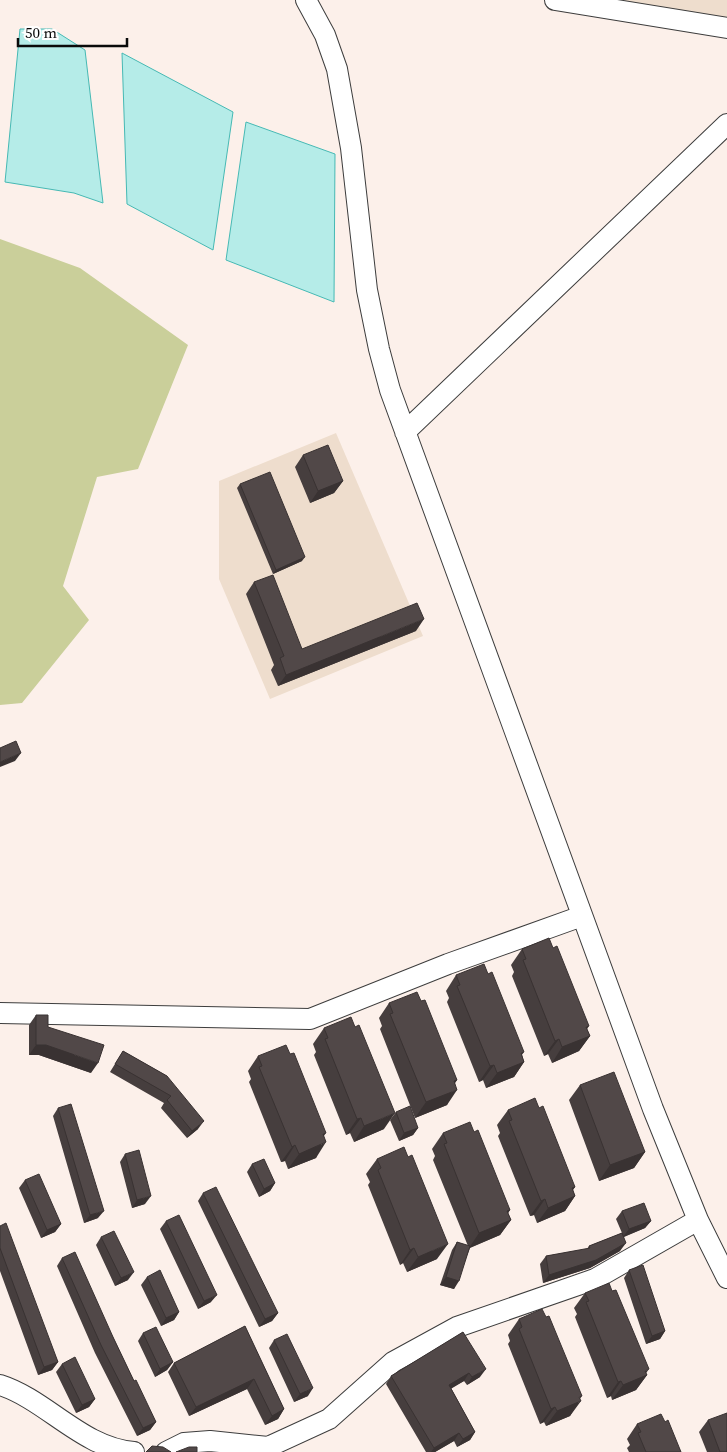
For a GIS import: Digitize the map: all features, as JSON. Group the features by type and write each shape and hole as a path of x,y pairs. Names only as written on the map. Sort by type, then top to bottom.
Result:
{"street":[{"path":"306,0 325,35 337,69 351,148 370,306 378,349 405,432 540,796 582,916 698,1220 727,1278"},
{"path":"555,0 727,28"},
{"path":"405,432 727,124"},
{"path":"0,1013 310,1019 448,964 582,916"},
{"path":"166,1452 210,1441 268,1447 330,1419 393,1362 457,1327 596,1279 698,1220"},
{"path":"0,1385 18,1390 90,1438 134,1452"}],"shaded area":[{"path":"555,0 727,0 727,28"},
{"path":"336,433 423,636 270,699 219,579 219,481"}],"green space":[{"path":"0,239 80,268 188,345 138,469 97,477 63,586 89,620 22,703 0,705"}],"water":[{"path":"20,29 52,29 85,50 103,203 74,193 5,182"},
{"path":"122,53 233,112 213,250 127,204"},
{"path":"246,122 335,154 334,302 226,260"}],"building":[{"path":"328,445 343,481 318,491 303,455"},
{"path":"270,472 305,557 276,570 240,484"},
{"path":"273,575 302,649 417,603 424,619 286,675 280,658 284,656 254,582"},
{"path":"16,741 21,753 0,762 0,748"},
{"path":"549,938 553,948 557,946 589,1026 586,1027 590,1036 562,1047 559,1039 555,1041 523,960 526,959 522,949"},
{"path":"484,964 488,974 492,972 524,1052 521,1053 524,1062 497,1073 494,1065 490,1066 457,986 460,985 456,975"},
{"path":"417,992 421,1001 425,1000 457,1080 454,1081 457,1090 426,1102 390,1014 393,1013 389,1003"},
{"path":"36,1015 48,1015 48,1027 104,1045 98,1063 46,1045 36,1045"},
{"path":"351,1017 355,1027 359,1025 395,1113 364,1126 361,1118 357,1119 325,1039 328,1038 324,1028"},
{"path":"286,1045 290,1054 294,1053 326,1133 323,1134 326,1142 299,1154 295,1145 292,1147 259,1067 262,1066 258,1056"},
{"path":"123,1051 167,1076 204,1121 192,1131 167,1100 171,1096 115,1064"},
{"path":"614,1072 645,1152 610,1165 580,1085"},
{"path":"535,1098 539,1108 543,1106 575,1187 572,1188 575,1196 548,1208 545,1199 541,1201 509,1121 512,1120 508,1110"},
{"path":"71,1104 104,1211 90,1215 58,1108"},
{"path":"410,1106 418,1128 404,1133 396,1112"},
{"path":"470,1122 474,1132 478,1130 510,1210 507,1211 511,1220 479,1233 444,1144 447,1143 443,1133"},
{"path":"404,1147 408,1157 412,1155 448,1244 418,1257 414,1248 410,1250 378,1170 381,1168 377,1159"},
{"path":"139,1150 151,1196 137,1200 125,1154"},
{"path":"264,1159 275,1183 264,1189 252,1164"},
{"path":"39,1174 61,1224 47,1230 25,1180"},
{"path":"216,1187 278,1313 265,1319 203,1193"},
{"path":"644,1203 651,1221 629,1229 622,1211"},
{"path":"179,1215 217,1295 204,1301 166,1221"},
{"path":"6,1223 58,1362 44,1367 0,1248 0,1226"},
{"path":"114,1231 134,1272 121,1278 101,1237"},
{"path":"622,1233 626,1243 596,1260 549,1275 546,1256 590,1248 589,1246"},
{"path":"457,1242 470,1246 459,1281 446,1277"},
{"path":"75,1252 113,1337 156,1422 143,1428 101,1345 62,1258"},
{"path":"643,1265 665,1331 652,1336 629,1270"},
{"path":"160,1270 179,1312 166,1318 147,1277"},
{"path":"609,1283 612,1291 616,1290 649,1369 645,1371 647,1375 623,1385 621,1381 618,1382 586,1302 589,1301 585,1293"},
{"path":"542,1309 546,1317 549,1316 582,1396 579,1397 581,1401 557,1411 555,1407 551,1409 519,1329 522,1327 519,1319"},
{"path":"245,1326 284,1409 272,1416 254,1379 196,1407 174,1363"},
{"path":"156,1327 173,1362 160,1369 143,1333"},
{"path":"463,1332 486,1369 472,1377 469,1373 449,1385 475,1432 463,1439 459,1433 434,1448 391,1376"},
{"path":"287,1334 313,1388 300,1394 274,1340"},
{"path":"75,1357 95,1399 82,1405 62,1364"},
{"path":"727,1413 727,1452 720,1452 708,1420"},
{"path":"661,1414 665,1422 668,1420 681,1452 646,1452 638,1433 641,1432 637,1424"},
{"path":"152,1446 163,1447 171,1452 146,1452"},
{"path":"189,1447 197,1447 197,1452 176,1452"}]}
